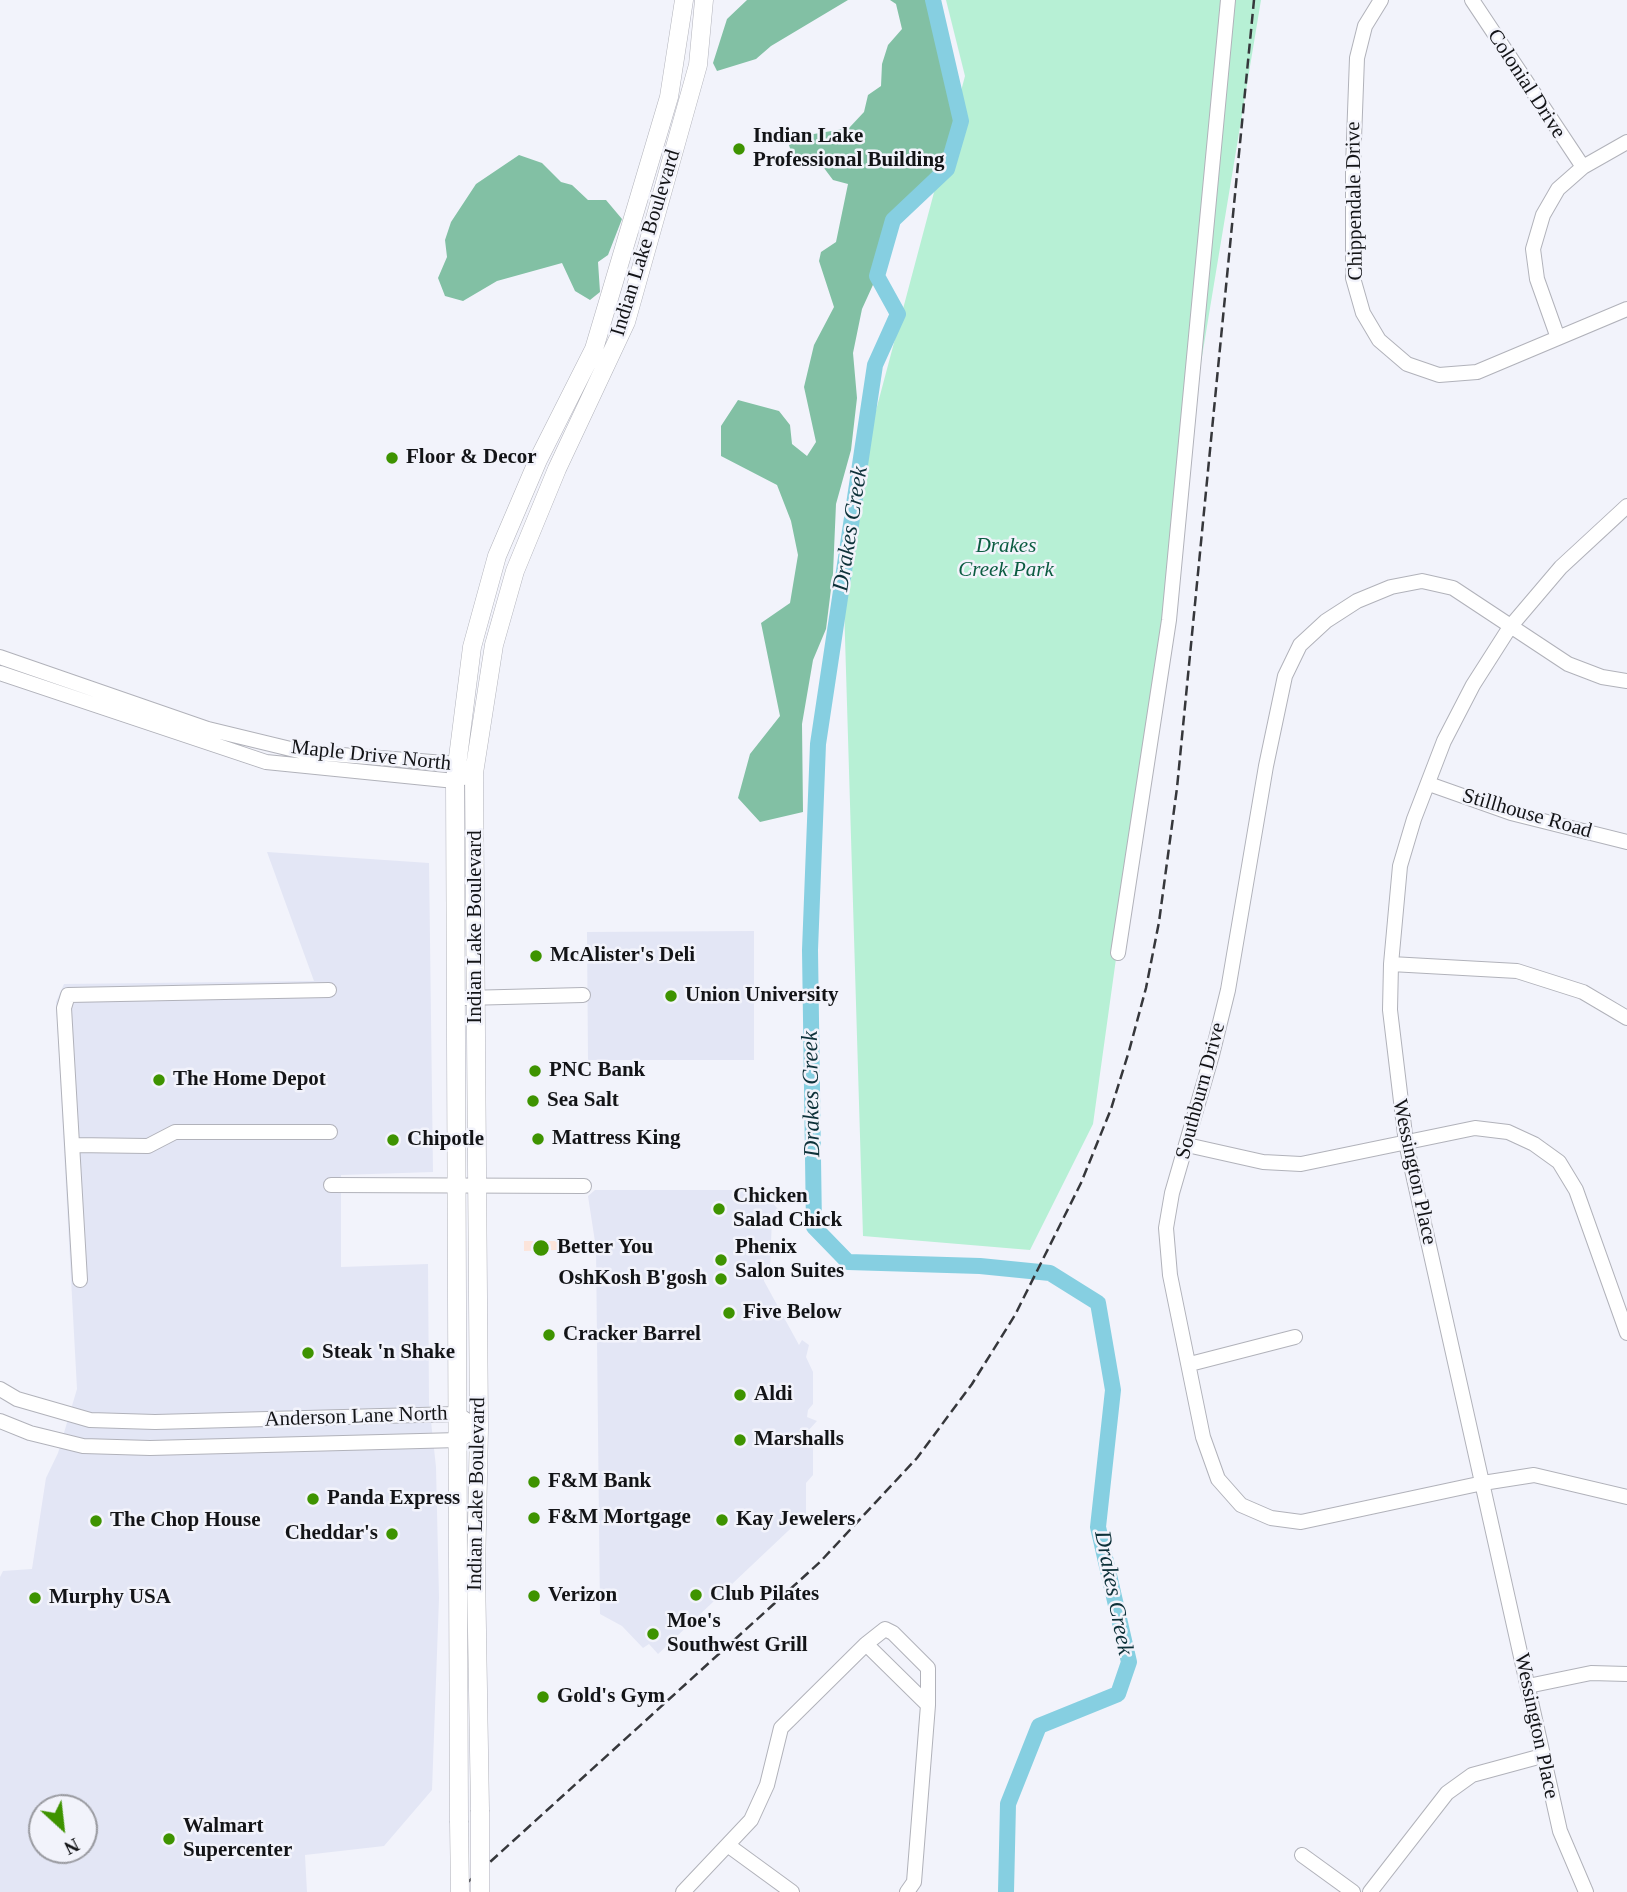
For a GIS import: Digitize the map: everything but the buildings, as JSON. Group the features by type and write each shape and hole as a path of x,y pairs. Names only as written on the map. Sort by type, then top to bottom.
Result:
{"main road":[{"name":"Indian Lake Boulevard","path":"460,1892 456,773 472,647 497,556 538,460 594,349 675,71 684,0"},
{"name":"Indian Lake Boulevard","path":"480,1892 476,1571 479,1428 475,1186 474,773 494,645 514,571 557,468 626,322 698,65 704,0"},
{"path":"644,183 663,188"}],"street":[{"path":"1118,953 1169,620 1228,0"},
{"name":"Chippendale Drive","path":"1381,0 1365,26 1357,58 1353,278 1363,313 1379,340 1407,364 1439,375 1477,372 1627,309"},
{"name":"Colonial Drive","path":"1472,0 1583,167"},
{"path":"1558,338 1537,279 1533,249 1543,215 1559,189 1583,167 1627,142"},
{"name":"Wessington Place","path":"1583,1891 1560,1831 1542,1756 1406,1143 1391,1021 1391,964 1400,866 1444,741 1472,685 1510,627 1561,567 1627,506"},
{"name":"Southburn Drive","path":"1627,681 1602,677 1568,664 1454,588 1422,581 1391,587 1357,601 1326,621 1300,645 1285,676 1266,766 1227,990 1172,1193 1166,1228 1170,1275 1203,1437 1218,1479 1241,1505 1271,1518 1301,1522 1483,1483 1534,1475 1627,1497"},
{"name":"Maple Drive North","path":"0,657 36,677 206,734 302,760 474,773"},
{"name":"Maple Drive North","path":"0,673 36,677"},
{"name":"Stillhouse Road","path":"1429,784 1511,813 1627,842"},
{"path":"1391,964 1517,971 1583,992 1627,1018"},
{"path":"80,1280 64,1008 68,995 329,990"},
{"path":"455,1000 475,996 583,995"},
{"path":"1186,1145 1263,1162 1301,1164 1475,1128 1508,1132 1534,1144 1559,1162 1576,1190 1627,1333"},
{"path":"73,1144 148,1146 175,1132 330,1132"},
{"path":"331,1185 584,1186"},
{"path":"1190,1364 1296,1337"},
{"name":"Anderson Lane North","path":"0,1389 17,1399 90,1420 205,1421 457,1414 479,1428 459,1440 150,1448 83,1446 30,1433 0,1421"},
{"path":"683,1892 751,1820 767,1785 781,1728 866,1644 885,1629 893,1633 928,1668 928,1705 914,1882 907,1892"},
{"path":"866,1644 928,1705"},
{"path":"1528,1686 1591,1673 1627,1674"},
{"path":"1370,1892 1447,1793 1472,1774 1542,1756"},
{"path":"729,1846 792,1892"},
{"path":"1302,1855 1353,1892"}],"shaded area":[{"path":"267,852 429,863 433,1172 341,1175 341,1267 428,1264 429,1403 436,1467 439,1598 432,1790 384,1846 305,1855 307,1892 0,1892 0,1577 3,1571 32,1569 46,1478 58,1453 77,1389 56,1002 64,984 314,981"},
{"name":"Union University","path":"754,931 754,1060 588,1060 587,932"},
{"path":"595,1190 766,1190 768,1198 778,1209 772,1215 770,1272 764,1273 764,1281 799,1345 802,1340 809,1345 806,1357 813,1372 813,1404 807,1417 817,1421 806,1433 813,1445 813,1475 806,1483 806,1514 658,1654 649,1644 643,1648 622,1626 600,1614 596,1248 588,1196"},
{"name":"Better You","path":"524,1241 557,1241 557,1250 524,1251"}],"green space":[{"path":"747,0 848,0 771,46 756,59 717,71 713,63 727,19"},
{"path":"890,0 933,0 961,121 947,169 893,220 877,276 862,309 853,353 857,398 851,450 836,504 833,573 826,629 813,660 802,724 803,812 760,822 738,798 750,754 780,716 761,623 790,603 798,555 791,521 777,485 721,456 721,426 738,400 779,411 790,425 792,444 807,456 816,442 804,387 814,345 834,307 819,261 821,252 836,242 848,184 833,180 824,168 794,161 789,145 808,135 849,128 864,112 868,95 881,86 882,64 888,45 902,29 896,4"},
{"name":"Drakes Creek Park","path":"946,0 1261,0 1188,441 1093,1124 1030,1250 863,1236 842,538 965,76"},
{"path":"519,155 542,163 561,182 572,185 588,200 606,200 622,219 608,255 598,262 600,292 590,300 575,291 562,263 497,281 463,301 445,296 438,278 447,257 445,240 451,222 476,184"}],"waterway":[{"name":"Drakes Creek","path":"933,0 961,121 947,169 893,220 877,276 898,314 875,365 818,744 810,950 814,1227 848,1262 980,1266 1050,1273 1098,1303 1113,1390 1098,1527 1129,1662 1118,1694 1039,1726 1008,1804 1006,1892"}],"railway":[{"path":"457,1892 820,1562 917,1458 972,1384 1015,1315 1081,1183 1111,1109 1129,1051 1146,988 1159,922 1177,788 1254,0"}],"place":[{"name":"Indian Lake Professional Building","path":"739,149"},
{"name":"Floor & Decor","path":"392,458"},
{"name":"McAlister's Deli","path":"536,956"},
{"name":"Union University","path":"671,996"},
{"name":"PNC Bank","path":"535,1071"},
{"name":"The Home Depot","path":"159,1080"},
{"name":"Sea Salt","path":"533,1101"},
{"name":"Mattress King","path":"538,1139"},
{"name":"Chipotle","path":"393,1140"},
{"name":"Chicken Salad Chick","path":"719,1209"},
{"name":"Better You","path":"541,1248"},
{"name":"Phenix Salon Suites","path":"721,1260"},
{"name":"OshKosh B'gosh","path":"721,1279"},
{"name":"Five Below","path":"729,1313"},
{"name":"Cracker Barrel","path":"549,1335"},
{"name":"Steak 'n Shake","path":"308,1353"},
{"name":"Aldi","path":"740,1395"},
{"name":"Marshalls","path":"740,1440"},
{"name":"F&M Bank","path":"534,1482"},
{"name":"Panda Express","path":"313,1499"},
{"name":"F&M Mortgage","path":"534,1518"},
{"name":"Kay Jewelers","path":"722,1520"},
{"name":"The Chop House","path":"96,1521"},
{"name":"Cheddar's","path":"392,1534"},
{"name":"Club Pilates","path":"696,1595"},
{"name":"Verizon","path":"534,1596"},
{"name":"Murphy USA","path":"35,1598"},
{"name":"Moe's Southwest Grill","path":"653,1634"},
{"name":"Gold's Gym","path":"543,1697"},
{"name":"Walmart Supercenter","path":"169,1839"}]}
